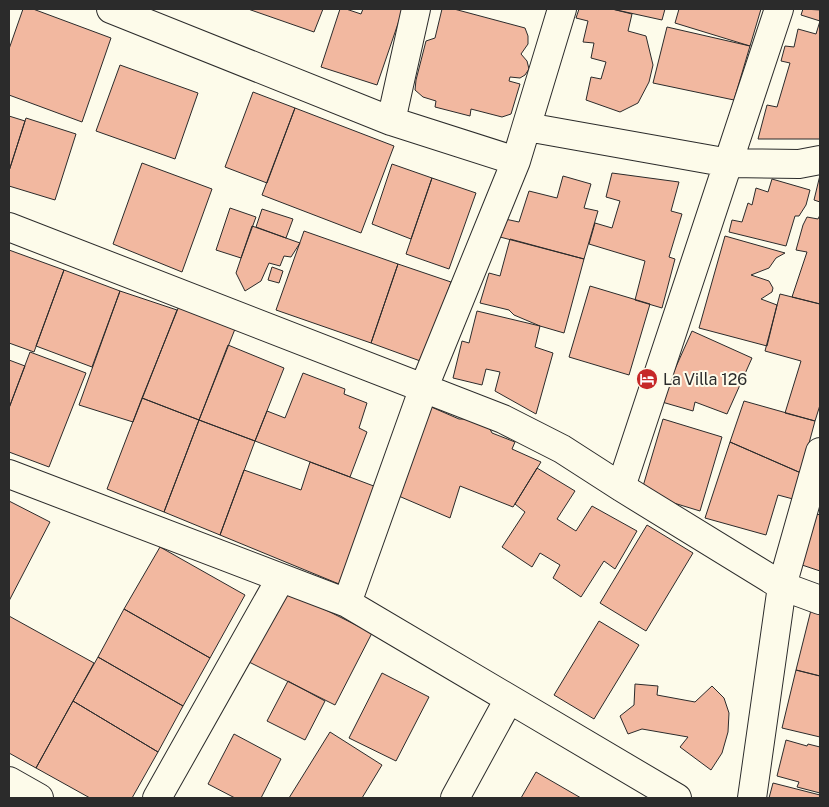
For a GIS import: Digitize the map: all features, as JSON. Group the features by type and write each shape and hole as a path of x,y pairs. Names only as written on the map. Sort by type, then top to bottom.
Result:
{"street":[{"path":"111,9 390,121 516,161"},
{"path":"390,121 416,9"},
{"path":"347,603 424,387 516,161 562,9"},
{"path":"621,487 779,9"},
{"path":"527,127 729,163 799,164 820,160"},
{"path":"9,227 503,419 562,449 782,586 820,600"},
{"path":"752,798 782,586 820,452"},
{"path":"9,474 347,603 677,798"},
{"path":"157,798 281,578"},
{"path":"455,798 509,699"},
{"path":"9,781 39,798"}],"building":[{"path":"23,9 33,9 111,38 82,122 9,95 9,49"},
{"path":"248,9 323,9 314,32"},
{"path":"340,9 361,14 363,9 403,9 377,85 321,67"},
{"path":"442,9 454,9 525,28 528,44 521,54 527,61 529,69 520,78 510,77 509,81 520,84 511,114 502,117 471,109 470,116 435,107 436,101 423,97 415,90 426,41 435,38"},
{"path":"579,9 612,9 632,14 628,31 646,36 653,65 649,82 638,103 620,112 586,100 591,77 601,79 606,62 591,58 594,43 583,42 588,21 576,18"},
{"path":"612,9 665,9 662,20"},
{"path":"679,9 761,9 750,46 675,23"},
{"path":"803,9 820,10 820,21 801,15"},
{"path":"820,21 820,139 758,139 767,105 777,107 790,63 781,61 785,46 794,47 798,29 816,34"},
{"path":"667,27 750,46 734,100 653,83"},
{"path":"120,65 198,93 175,159 96,131"},
{"path":"253,92 295,108 267,183 225,167"},
{"path":"295,108 394,146 361,233 262,195"},
{"path":"9,116 25,121 9,171"},
{"path":"26,118 76,134 55,200 9,186 9,171"},
{"path":"142,163 212,189 182,272 113,244"},
{"path":"392,164 432,178 411,239 372,224"},
{"path":"612,173 679,182 671,211 682,214 669,257 675,259 662,308 635,300 645,261 589,244 595,223 612,228 620,201 606,197"},
{"path":"820,175 820,202 814,200"},
{"path":"563,176 591,184 584,208 598,211 584,259 500,237 505,219 519,222 529,191 557,198"},
{"path":"432,178 476,193 449,269 406,254"},
{"path":"772,179 810,190 806,205 799,216 795,216 786,246 729,232 732,220 742,222 748,203 752,205 756,188 768,192"},
{"path":"230,208 256,217 241,258 216,250"},
{"path":"262,209 293,219 286,238 256,227"},
{"path":"820,215 820,304 792,297 807,252 796,250 803,225 807,217 818,219"},
{"path":"252,226 300,243 291,257 284,256 280,266 269,263 261,281 245,291 236,273"},
{"path":"304,231 398,264 371,343 276,310"},
{"path":"725,236 785,253 776,258 769,268 751,275 769,281 773,288 772,292 761,299 777,305 767,346 699,328"},
{"path":"510,239 584,259 564,333 540,326 514,315 509,310 480,303 489,273 500,276"},
{"path":"9,250 64,270 34,352 9,343"},
{"path":"398,264 451,282 423,362 371,343"},
{"path":"272,267 283,271 279,283 268,280"},
{"path":"64,270 120,291 92,367 36,346"},
{"path":"590,286 650,304 629,375 569,357"},
{"path":"120,291 177,310 133,422 79,405"},
{"path":"780,294 820,304 820,405 815,421 785,413 801,361 765,351"},
{"path":"179,306 235,329 199,420 142,398"},
{"path":"477,311 540,326 535,347 553,353 536,414 495,391 500,372 486,369 482,385 453,378 462,341 469,343"},
{"path":"692,331 752,358 727,414 695,402 693,411 662,402"},
{"path":"228,345 284,368 255,441 199,420"},
{"path":"30,352 86,373 49,467 9,452 9,408"},
{"path":"9,360 25,366 9,408"},
{"path":"303,373 345,389 344,394 367,403 359,428 367,432 350,477 255,441 267,411 285,418"},
{"path":"142,398 199,420 164,512 107,489"},
{"path":"744,401 815,421 801,473 730,442"},
{"path":"429,406 459,419 466,419 490,429 492,433 515,442 512,449 541,462 513,507 460,486 450,518 394,494"},
{"path":"663,419 722,437 700,511 641,493"},
{"path":"199,420 255,441 220,535 164,512"},
{"path":"730,442 801,473 793,499 778,495 766,535 705,518"},
{"path":"310,462 379,488 339,584 220,535 244,470 301,490"},
{"path":"537,468 575,491 557,519 576,531 592,506 637,531 615,569 604,561 581,597 553,578 560,565 540,553 532,567 502,547 525,512 515,504"},
{"path":"9,501 50,522 9,601"},
{"path":"817,514 820,515 820,571 793,562"},
{"path":"647,525 693,553 646,631 600,603"},
{"path":"160,547 245,595 210,658 124,609"},
{"path":"282,588 372,633 335,705 245,660"},
{"path":"124,609 210,658 183,706 98,657"},
{"path":"811,610 820,613 820,676 796,670"},
{"path":"9,616 94,663 36,768 9,753"},
{"path":"599,621 639,645 594,719 554,695"},
{"path":"98,657 183,706 158,752 73,701"},
{"path":"796,670 820,676 820,737 782,728"},
{"path":"382,673 429,697 396,761 349,738"},
{"path":"288,681 325,701 305,740 267,721"},
{"path":"635,684 658,686 657,695 695,702 712,686 724,698 729,713 728,732 722,753 711,770 680,747 688,737 642,729 628,734 620,716 634,705"},
{"path":"73,701 158,752 132,798 90,798 36,768"},
{"path":"330,732 382,765 362,798 289,798"},
{"path":"234,734 281,759 261,798 235,798 208,784"},
{"path":"786,740 807,746 808,744 820,747 820,793 797,787 799,782 777,776"},
{"path":"536,772 581,798 521,798"},
{"path":"773,783 820,795 820,798 769,798"}],"place":[{"name":"La Villa 126","path":"647,379"}]}
